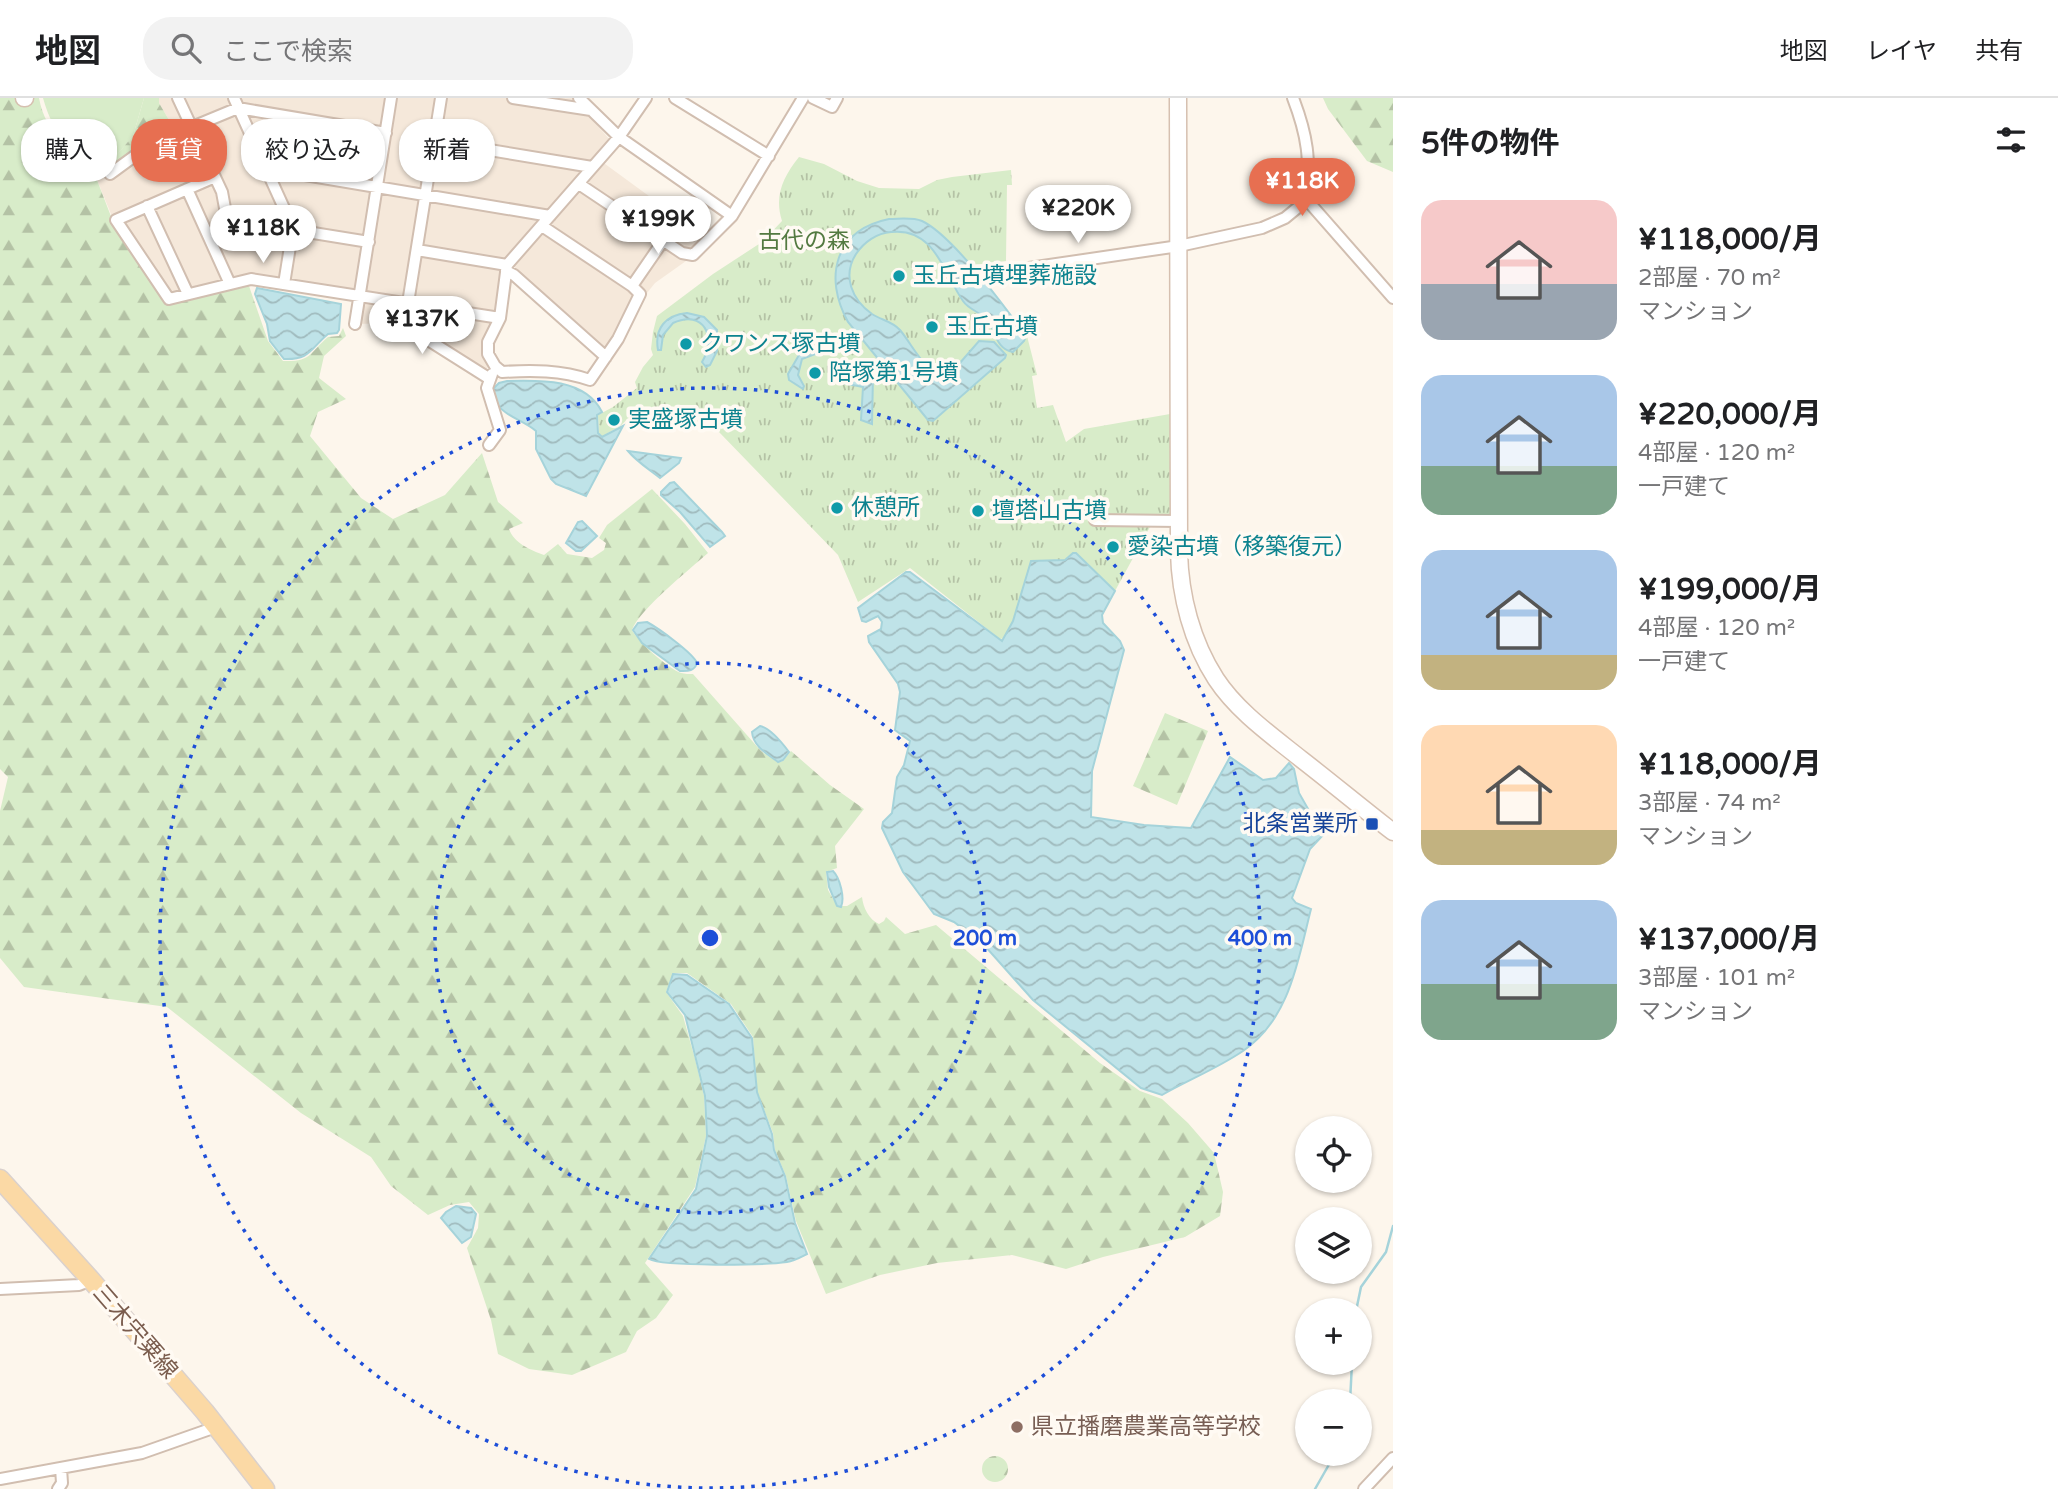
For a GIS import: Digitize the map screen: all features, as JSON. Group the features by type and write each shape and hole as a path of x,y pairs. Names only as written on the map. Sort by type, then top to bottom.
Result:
{"main road":[{"name":"三木宍粟線","path":"0,1180 91,1280 265,1489"}],"street":[{"path":"178,98 188,119"},
{"path":"355,324 391,98"},
{"path":"438,119 441,98"},
{"path":"513,98 591,110"},
{"path":"579,98 619,137 732,216"},
{"path":"542,226 640,294 618,339 590,380 568,373 526,370 502,372 488,354 488,342 500,318 506,268 592,167 619,137 646,98"},
{"path":"676,98 769,156"},
{"path":"579,184 682,253 693,255 732,216 803,98"},
{"path":"813,98 832,107 837,98"},
{"path":"1178,98 1180,570 1192,629 1216,679 1228,695 1254,720 1393,832"},
{"path":"1293,98 1306,135 1309,161 1307,200 1393,298"},
{"path":"205,119 236,103 386,132"},
{"path":"236,103 243,119"},
{"path":"495,151 592,167"},
{"path":"203,182 116,220 169,299 251,279 500,318"},
{"path":"217,182 227,219 369,242"},
{"path":"272,182 293,228 284,284"},
{"path":"350,182 550,216"},
{"path":"427,182 406,326 490,379"},
{"path":"187,189 230,285"},
{"path":"981,275 1179,246 1262,228 1285,218 1307,200"},
{"path":"147,206 188,294"},
{"path":"632,286 663,241"},
{"path":"417,250 506,268 606,358"},
{"path":"489,445 500,430 487,388 495,366"},
{"path":"1095,520 1179,521"},
{"path":"0,1289 79,1285 91,1280"},
{"path":"0,1479 142,1453 216,1427"},
{"path":"1364,1489 1393,1458"},
{"path":"58,1489 62,1483 61,1468"}],"shaded area":[{"path":"159,98 573,98 611,141 506,260 496,313 250,278 168,306 113,219 98,182 117,182 117,165 131,155 131,182 227,182 227,119 168,119"},
{"path":"601,161 705,237 686,261 655,283 612,353 512,265"},
{"path":"362,300 493,321 486,380 392,323 358,324"}],"green space":[{"path":"0,98 39,98 46,119 21,119 21,182 98,182 112,219 168,306 208,292 249,286 268,341 283,361 305,358 328,337 339,336 343,328 346,336 324,356 319,378 346,399 318,412 310,436 361,498 393,519 445,495 482,453 498,502 523,523 509,529 519,542 544,555 558,544 567,554 592,558 604,550 606,543 599,538 607,525 652,489 708,553 654,601 632,630 669,666 681,673 693,674 761,751 777,762 783,761 791,751 830,785 864,809 835,846 837,868 826,872 828,890 837,906 847,906 862,897 872,920 879,924 886,917 905,934 936,925 1100,1063 1140,1091 1162,1099 1214,1153 1223,1192 1220,1216 1185,1237 1066,1269 1012,1255 937,1263 880,1275 826,1294 796,1221 786,1176 757,1091 753,1037 731,1004 687,973 673,973 666,992 683,1016 695,1059 704,1096 706,1136 695,1187 645,1263 673,1295 656,1318 637,1331 626,1352 572,1375 529,1369 498,1354 491,1320 467,1248 478,1228 479,1214 469,1202 450,1205 428,1215 391,1186 371,1157 301,1113 167,1007 24,987 0,958 0,811 8,777 0,769"},
{"path":"43,98 144,98 138,119 131,119 131,138 117,155 117,119 51,119"},
{"path":"144,98 159,98 168,119 138,119"},
{"path":"1323,98 1393,98 1393,172 1367,161 1328,109"},
{"path":"131,138 131,155 117,165 117,154"},
{"name":"古代の森","path":"799,157 824,164 857,181 879,188 919,189 937,180 1011,170 1012,185 1007,185 1006,261 973,265 1027,336 1037,375 1032,376 1037,408 1053,405 1066,442 1084,429 1170,414 1170,526 1150,527 1115,591 1076,553 1065,560 1031,561 1013,621 1005,638 1000,639 910,568 858,602 838,555 719,432 627,419 603,437 599,433 598,415 637,388 635,382 653,355 651,349 657,316 762,242 782,221 779,203 782,187 788,172"},
{"path":"1165,713 1208,731 1177,805 1133,786"},
{"path":"995,1456 1004,1460 1008,1469 1004,1478 995,1482 986,1478 982,1469 986,1460"}],"water":[{"path":"889,219 918,220 934,229 963,256 1026,336 1013,352 1003,347 988,321 966,304 936,254 918,237 906,232 891,232 876,236 863,246 856,254 850,271 854,295 872,314 900,330 929,368 959,364 979,341 994,342 1006,355 933,421 928,420 848,322 836,288 839,258 846,245 856,233"},
{"path":"257,288 341,304 339,330 337,333 328,334 305,355 284,359 270,341 267,324 255,294"},
{"path":"687,313 704,317 717,330 717,351 710,365 706,367 702,362 708,335 700,323 693,320 673,323 663,335 661,350 658,350 658,335 663,324 673,317"},
{"path":"809,350 818,353 802,359 798,375 803,389 789,380 788,374 799,355"},
{"path":"849,374 873,376 872,424 861,420 863,387 837,382 838,377"},
{"path":"547,381 573,387 594,401 602,412 597,415 598,433 602,437 623,426 586,496 556,484 551,479 536,449 536,431 497,405 493,389 499,383"},
{"path":"628,451 681,458 679,463 660,478"},
{"path":"674,482 725,536 710,547 680,512 661,495 670,483"},
{"path":"582,521 597,536 581,551 576,551 566,543 578,522"},
{"path":"1073,553 1115,591 1102,615 1103,623 1120,641 1124,650 1092,771 1091,817 1144,825 1191,828 1230,757 1263,780 1276,778 1289,763 1294,769 1299,793 1323,835 1310,849 1292,898 1296,903 1311,909 1290,987 1272,1022 1259,1038 1243,1051 1162,1095 1141,1088 1033,1000 985,946 954,922 934,914 903,872 882,828 883,822 892,813 897,777 904,765 910,741 895,730 900,692 898,684 869,642 868,636 881,629 882,622 878,616 866,622 862,621 858,608 906,572 910,572 1002,641 1013,621 1031,561 1065,560"},
{"path":"647,622 689,653 697,663 694,668 680,671 642,643 633,630 638,623"},
{"path":"760,726 772,733 789,752 783,760 778,762 755,741 752,732"},
{"path":"833,871 841,888 841,907 837,906 829,887 827,872"},
{"path":"673,974 687,975 729,1004 752,1038 757,1092 772,1134 774,1150 785,1176 795,1223 807,1254 797,1259 776,1263 715,1265 658,1262 649,1259 696,1189 707,1136 705,1096 685,1015 667,992"},
{"path":"456,1206 471,1208 476,1214 471,1237 462,1243 441,1218"}],"waterway":[{"path":"1359,1298 1361,1287 1386,1252 1393,1226"},
{"path":"1351,1375 1351,1389"},
{"path":"1315,1489 1328,1466"}],"place":[{"name":"玉丘古墳埋葬施設","path":"899,276"},
{"name":"玉丘古墳","path":"932,327"},
{"name":"クワンス塚古墳","path":"686,344"},
{"name":"陪塚第1号墳","path":"815,373"},
{"name":"実盛塚古墳","path":"614,420"},
{"name":"休憩所","path":"837,508"},
{"name":"壇塔山古墳","path":"978,511"},
{"name":"愛染古墳（移築復元）","path":"1113,547"},
{"name":"北条営業所","path":"1372,824"},
{"name":"県立播磨農業高等学校","path":"1017,1427"}]}
